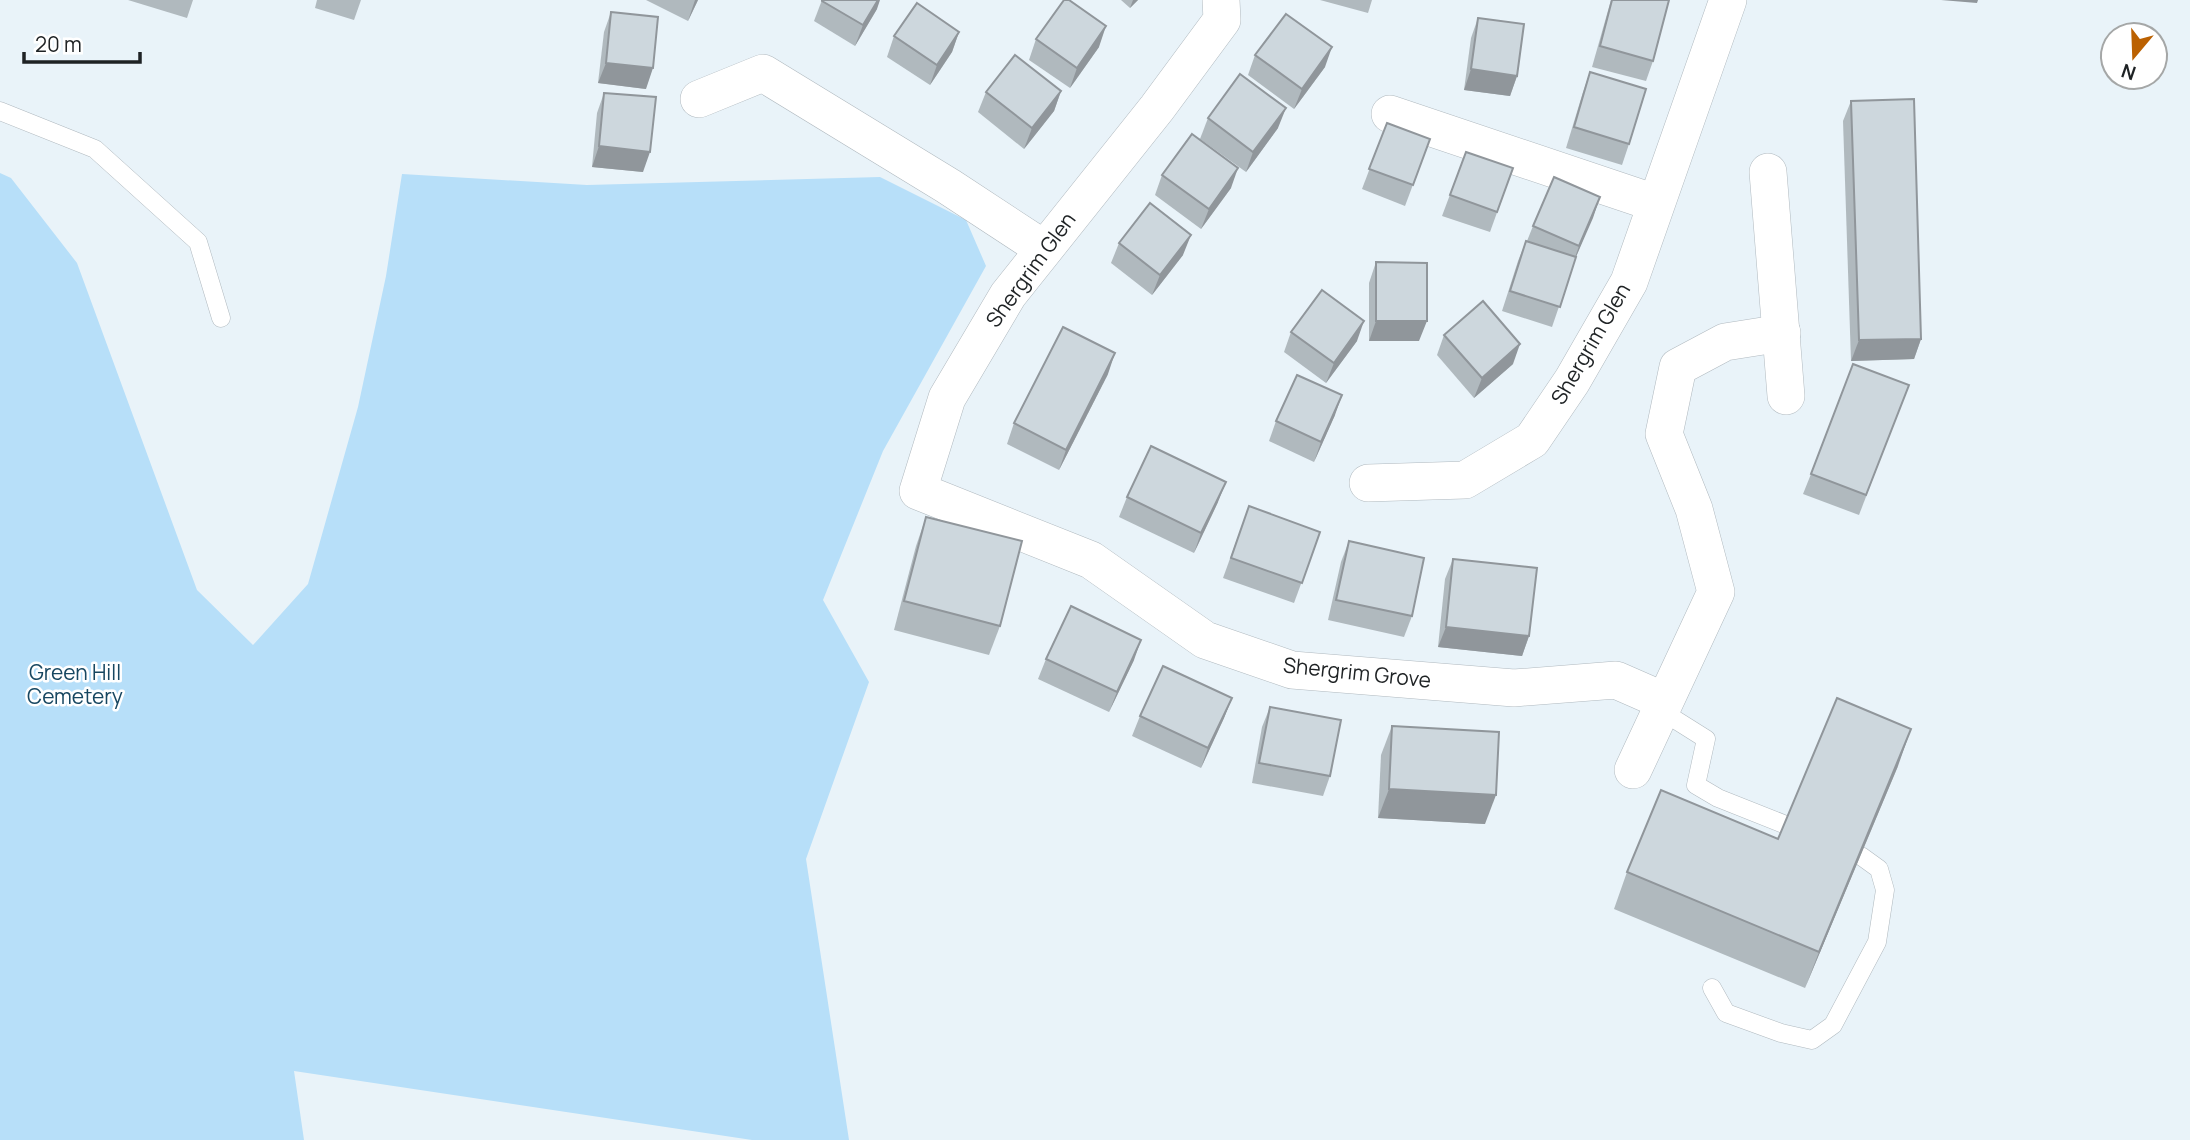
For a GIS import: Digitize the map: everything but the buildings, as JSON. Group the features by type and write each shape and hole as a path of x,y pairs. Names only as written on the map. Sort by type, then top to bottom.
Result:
{"street":[{"name":"Shergrim Glen","path":"918,491 947,398 1008,295 1222,20 1221,0"},
{"name":"Shergrim Glen","path":"1368,483 1465,480 1532,440 1572,381 1629,282 1728,0"},
{"path":"699,99 763,73 948,186 1044,249"},
{"path":"1390,114 1655,203"},
{"path":"1768,172 1786,396"},
{"path":"1633,770 1716,592 1694,509 1664,434 1678,367 1725,342 1782,333"},
{"name":"Shergrim Grove","path":"918,491 1091,560 1205,640 1292,670 1514,688 1616,680 1664,701"}],"lane":[{"path":"0,111 95,149 198,242 221,317"},
{"path":"1664,701 1671,717 1706,739 1696,785 1718,798 1786,825"},
{"path":"1712,989 1726,1013 1781,1033 1812,1040 1833,1025 1877,942 1885,890 1879,869 1861,856"}],"green space":[{"name":"Green Hill Cemetery","path":"0,173 11,178 77,263 197,590 253,645 308,584 358,407 386,276 402,174 587,185 880,177 966,220 986,266 883,451 823,600 869,682 806,859 849,1140 752,1140 294,1071 304,1140 0,1140"}]}
